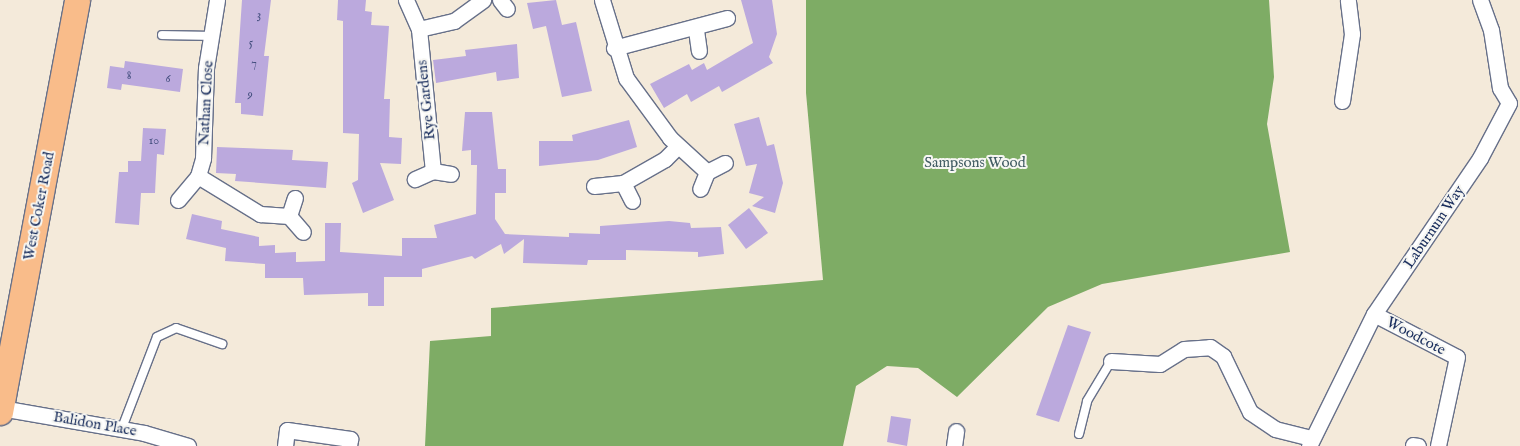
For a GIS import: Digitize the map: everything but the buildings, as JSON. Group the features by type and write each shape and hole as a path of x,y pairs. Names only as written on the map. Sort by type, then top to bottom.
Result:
{"highway":[{"name":"West Coker Road","path":"0,412 77,0"}],"street":[{"name":"Nathan Close","path":"198,176 217,0"},
{"name":"Rye Gardens","path":"406,0 419,29 433,171"},
{"path":"419,29 454,21 483,0"},
{"path":"602,0 614,48 638,98 678,146 707,172"},
{"path":"1342,101 1352,34 1348,0"},
{"name":"Laburnum Way","path":"1309,442 1374,314 1514,106 1500,88 1491,30 1480,0"},
{"path":"614,48 679,29 696,30 727,18"},
{"path":"696,30 699,51"},
{"path":"594,186 623,183 665,159 678,146"},
{"path":"700,189 707,172 725,163"},
{"path":"415,179 433,171 451,174"},
{"path":"178,200 198,176 260,214 289,216 303,232"},
{"path":"623,183 632,201"},
{"path":"289,216 295,198"},
{"name":"Woodcote","path":"1374,314 1457,357 1438,446"},
{"path":"1111,361 1160,364 1184,349 1210,347 1223,356 1250,412 1274,429 1309,442"},
{"name":"Balidon Place","path":"0,408 122,428 188,446"},
{"path":"284,446 287,430 350,439 349,446"}],"lane":[{"path":"162,35 212,36"},
{"path":"122,428 157,337 176,328 222,344"},
{"path":"1078,434 1087,401 1111,361"}],"green space":[{"name":"Sampsons Wood","path":"806,0 1269,0 1274,77 1267,124 1290,252 1102,284 1048,307 957,397 918,368 887,366 856,386 843,446 425,446 430,341 491,336 491,308 823,280 806,93"}]}
